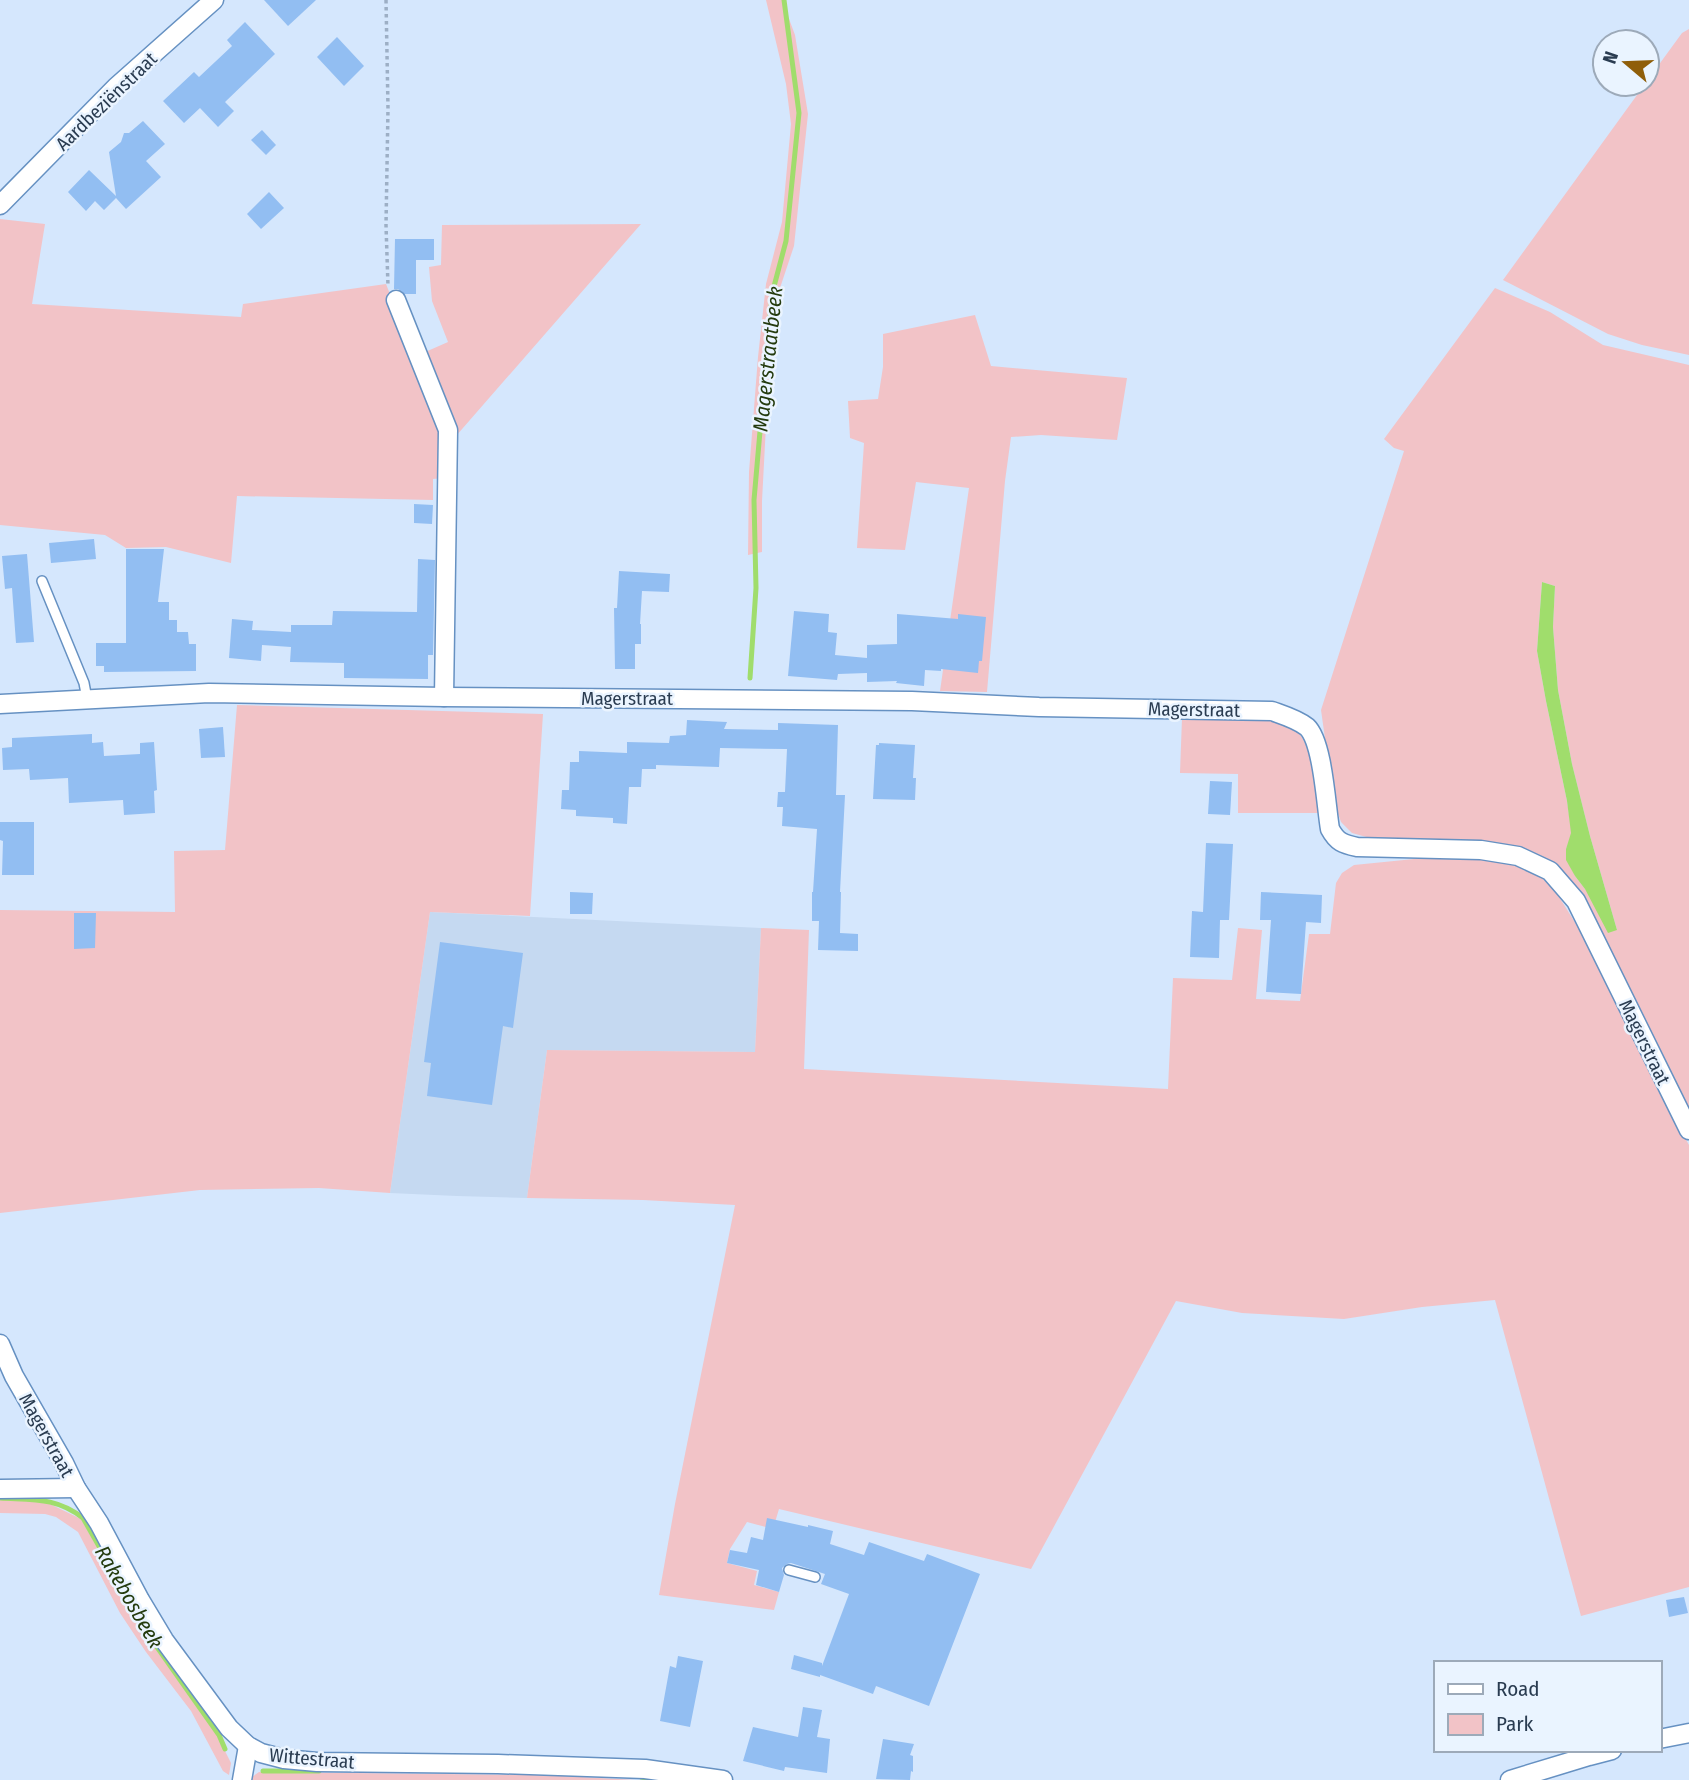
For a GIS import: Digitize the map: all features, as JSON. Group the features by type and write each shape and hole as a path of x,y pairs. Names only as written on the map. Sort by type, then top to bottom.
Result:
{"street":[{"name":"Aardbeziënstraat","path":"0,205 116,87 214,0"},
{"path":"396,300 448,430 444,697"},
{"name":"Magerstraat","path":"0,704 209,693 912,701 1039,707 1272,710 1308,728 1317,745 1330,829 1336,840 1344,845 1481,850 1518,856 1550,871 1576,901 1689,1130"},
{"name":"Magerstraat","path":"0,1344 14,1376 76,1488"},
{"path":"0,1489 76,1488"},
{"name":"Wittestraat","path":"76,1488 100,1523 164,1640 229,1728 261,1754 317,1762 645,1769 723,1780"},
{"path":"1661,1739 1689,1732"},
{"path":"242,1780 248,1746"},
{"path":"1510,1780 1605,1752"}],"lane":[{"path":"42,581 84,683 87,699"},
{"path":"789,1570 815,1577"}],"path":[{"path":"386,0 387,284 396,300"}],"shaded area":[{"path":"1542,582 1555,586 1553,627 1558,690 1572,764 1617,930 1608,933 1566,860 1571,833 1567,801 1537,651"},
{"path":"430,912 761,928 755,1052 547,1050 527,1198 390,1193"}],"green space":[{"path":"766,0 782,0 795,35 808,114 794,246 779,291 766,425 762,552 748,555 749,472 758,357 766,284 782,222 791,124 786,84"},
{"path":"1689,29 1689,355 1642,345 1608,334 1503,280 1635,98 1661,98 1661,62 1682,33"},
{"path":"0,219 45,224 32,304 241,317 243,304 386,284 440,421 442,478 433,479 433,500 237,496 231,563 166,547 126,548 105,535 0,525"},
{"path":"641,224 456,436 423,353 448,342 432,301 429,267 441,265 442,225"},
{"path":"1495,288 1550,312 1603,345 1689,365 1689,1119 1561,871 1529,851 1514,846 1453,840 1370,838 1352,833 1341,822 1334,802 1321,710 1404,451 1394,448 1384,439","holes":["1542,582 1555,586 1553,627 1558,690 1572,764 1617,930 1575,876 1566,849 1572,834 1537,651"]},
{"path":"975,315 991,366 1127,378 1117,440 1041,435 1011,437 987,692 940,691 969,488 916,482 905,550 857,548 864,443 850,438 848,401 878,399 883,367 883,334"},
{"path":"237,705 543,714 530,916 430,912 390,1193 319,1188 200,1190 0,1213 0,910 175,912 174,851 225,850"},
{"path":"1182,718 1258,719 1286,724 1295,729 1309,751 1318,813 1238,813 1238,774 1180,773"},
{"path":"1472,858 1505,862 1524,869 1540,876 1556,892 1586,940 1670,1112 1689,1145 1689,1587 1581,1616 1495,1300 1422,1307 1344,1319 1242,1313 1176,1301 1031,1569 779,1509 773,1529 747,1522 730,1549 727,1563 757,1571 754,1585 779,1592 774,1610 659,1595 735,1205 527,1198 547,1050 755,1052 761,928 809,930 804,1069 1168,1089 1173,978 1232,980 1238,928 1262,930 1256,999 1300,1001 1309,934 1330,934 1336,883 1342,873 1354,865 1414,859"},
{"path":"0,1499 26,1499 48,1503 81,1519 149,1640 217,1735 231,1763 229,1775 223,1771 191,1711 120,1613 78,1532 56,1517 45,1514 0,1513"},
{"path":"259,1772 544,1775 636,1780 251,1780"}],"building":[{"path":"264,0 316,0 288,26"},
{"path":"245,22 275,54 225,102 234,111 218,127 200,108 184,123 163,101 194,72 199,77 232,46 227,40"},
{"path":"337,37 364,66 344,86 317,57"},
{"path":"143,121 165,144 146,161 161,177 126,209 116,198 104,210 95,201 86,211 68,192 89,170 116,196 109,152 121,142 124,133 129,133"},
{"path":"262,130 276,145 266,155 251,140"},
{"path":"269,192 284,208 261,229 247,214"},
{"path":"395,239 434,239 434,260 416,260 416,294 405,294 394,289"},
{"path":"414,504 433,505 432,524 414,523"},
{"path":"94,539 96,559 51,563 49,543"},
{"path":"126,549 164,549 158,602 169,602 169,620 177,620 177,632 188,632 189,644 196,644 196,671 104,672 104,666 96,666 96,643 126,643"},
{"path":"27,554 34,642 16,643 12,588 5,589 2,556"},
{"path":"418,559 435,560 433,655 428,655 428,679 344,678 344,663 290,662 291,647 262,645 261,661 229,658 232,619 253,621 252,630 291,632 291,625 332,625 333,611 417,612"},
{"path":"619,571 670,574 669,592 642,591 641,644 635,644 635,669 615,669 614,608 617,608"},
{"path":"794,611 829,614 828,632 837,633 835,655 867,658 867,645 897,644 897,614 958,619 958,614 986,617 982,661 979,661 978,673 925,670 924,686 896,683 897,681 867,682 867,673 838,674 837,680 788,676"},
{"path":"687,720 727,722 724,729 778,730 778,723 838,725 836,795 845,795 840,933 858,934 858,951 818,950 819,921 812,921 817,829 782,826 783,807 777,807 778,792 785,792 787,749 720,748 719,767 656,765 656,769 642,769 641,787 629,787 627,824 613,823 613,818 576,816 576,810 561,809 562,790 569,790 570,762 579,762 579,751 627,753 627,742 669,743 670,736 686,735"},
{"path":"223,727 225,757 201,758 199,729"},
{"path":"92,734 92,743 103,742 104,756 140,754 140,743 154,742 157,790 154,791 155,813 124,815 123,800 69,803 68,778 30,780 29,769 3,770 2,748 12,747 12,738"},
{"path":"876,745 915,745 915,800 873,799"},
{"path":"1210,781 1232,782 1230,815 1208,814"},
{"path":"0,822 34,822 34,875 2,875 3,841 0,840"},
{"path":"1206,843 1233,844 1229,920 1220,920 1219,958 1190,957 1192,911 1203,912"},
{"path":"570,892 593,893 592,914 570,914"},
{"path":"1261,892 1322,895 1321,923 1306,922 1301,994 1266,992 1271,920 1260,920"},
{"path":"74,913 96,913 95,948 74,949"},
{"path":"440,942 523,953 513,1028 503,1026 492,1105 427,1096 431,1063 424,1062"},
{"path":"767,1518 833,1531 830,1544 864,1555 869,1542 924,1561 927,1554 980,1574 929,1706 876,1686 873,1694 820,1675 791,1669 794,1655 822,1663 822,1666 849,1594 821,1584 825,1574 791,1563 782,1568 784,1575 779,1592 756,1585 759,1570 727,1563 730,1550 747,1553 751,1537 763,1540"},
{"path":"1684,1597 1688,1613 1669,1617 1666,1600"},
{"path":"678,1656 703,1661 690,1727 660,1721 670,1666 676,1668"},
{"path":"803,1707 822,1710 817,1737 830,1739 827,1773 785,1767 784,1771 743,1761 753,1727 798,1737"},
{"path":"883,1739 914,1744 910,1755 913,1756 913,1772 911,1771 910,1780 876,1779"}],"waterway":[{"name":"Magerstraatbeek","path":"750,678 756,588 754,500 772,294 786,241 799,113 784,0"},
{"name":"Rakebosbeek","path":"0,1498 54,1503 83,1518 152,1640 219,1735 225,1749"},
{"name":"Rakebosbeek","path":"263,1771 319,1771"},
{"name":"Rakebosbeek","path":"641,1777 655,1780"}]}
